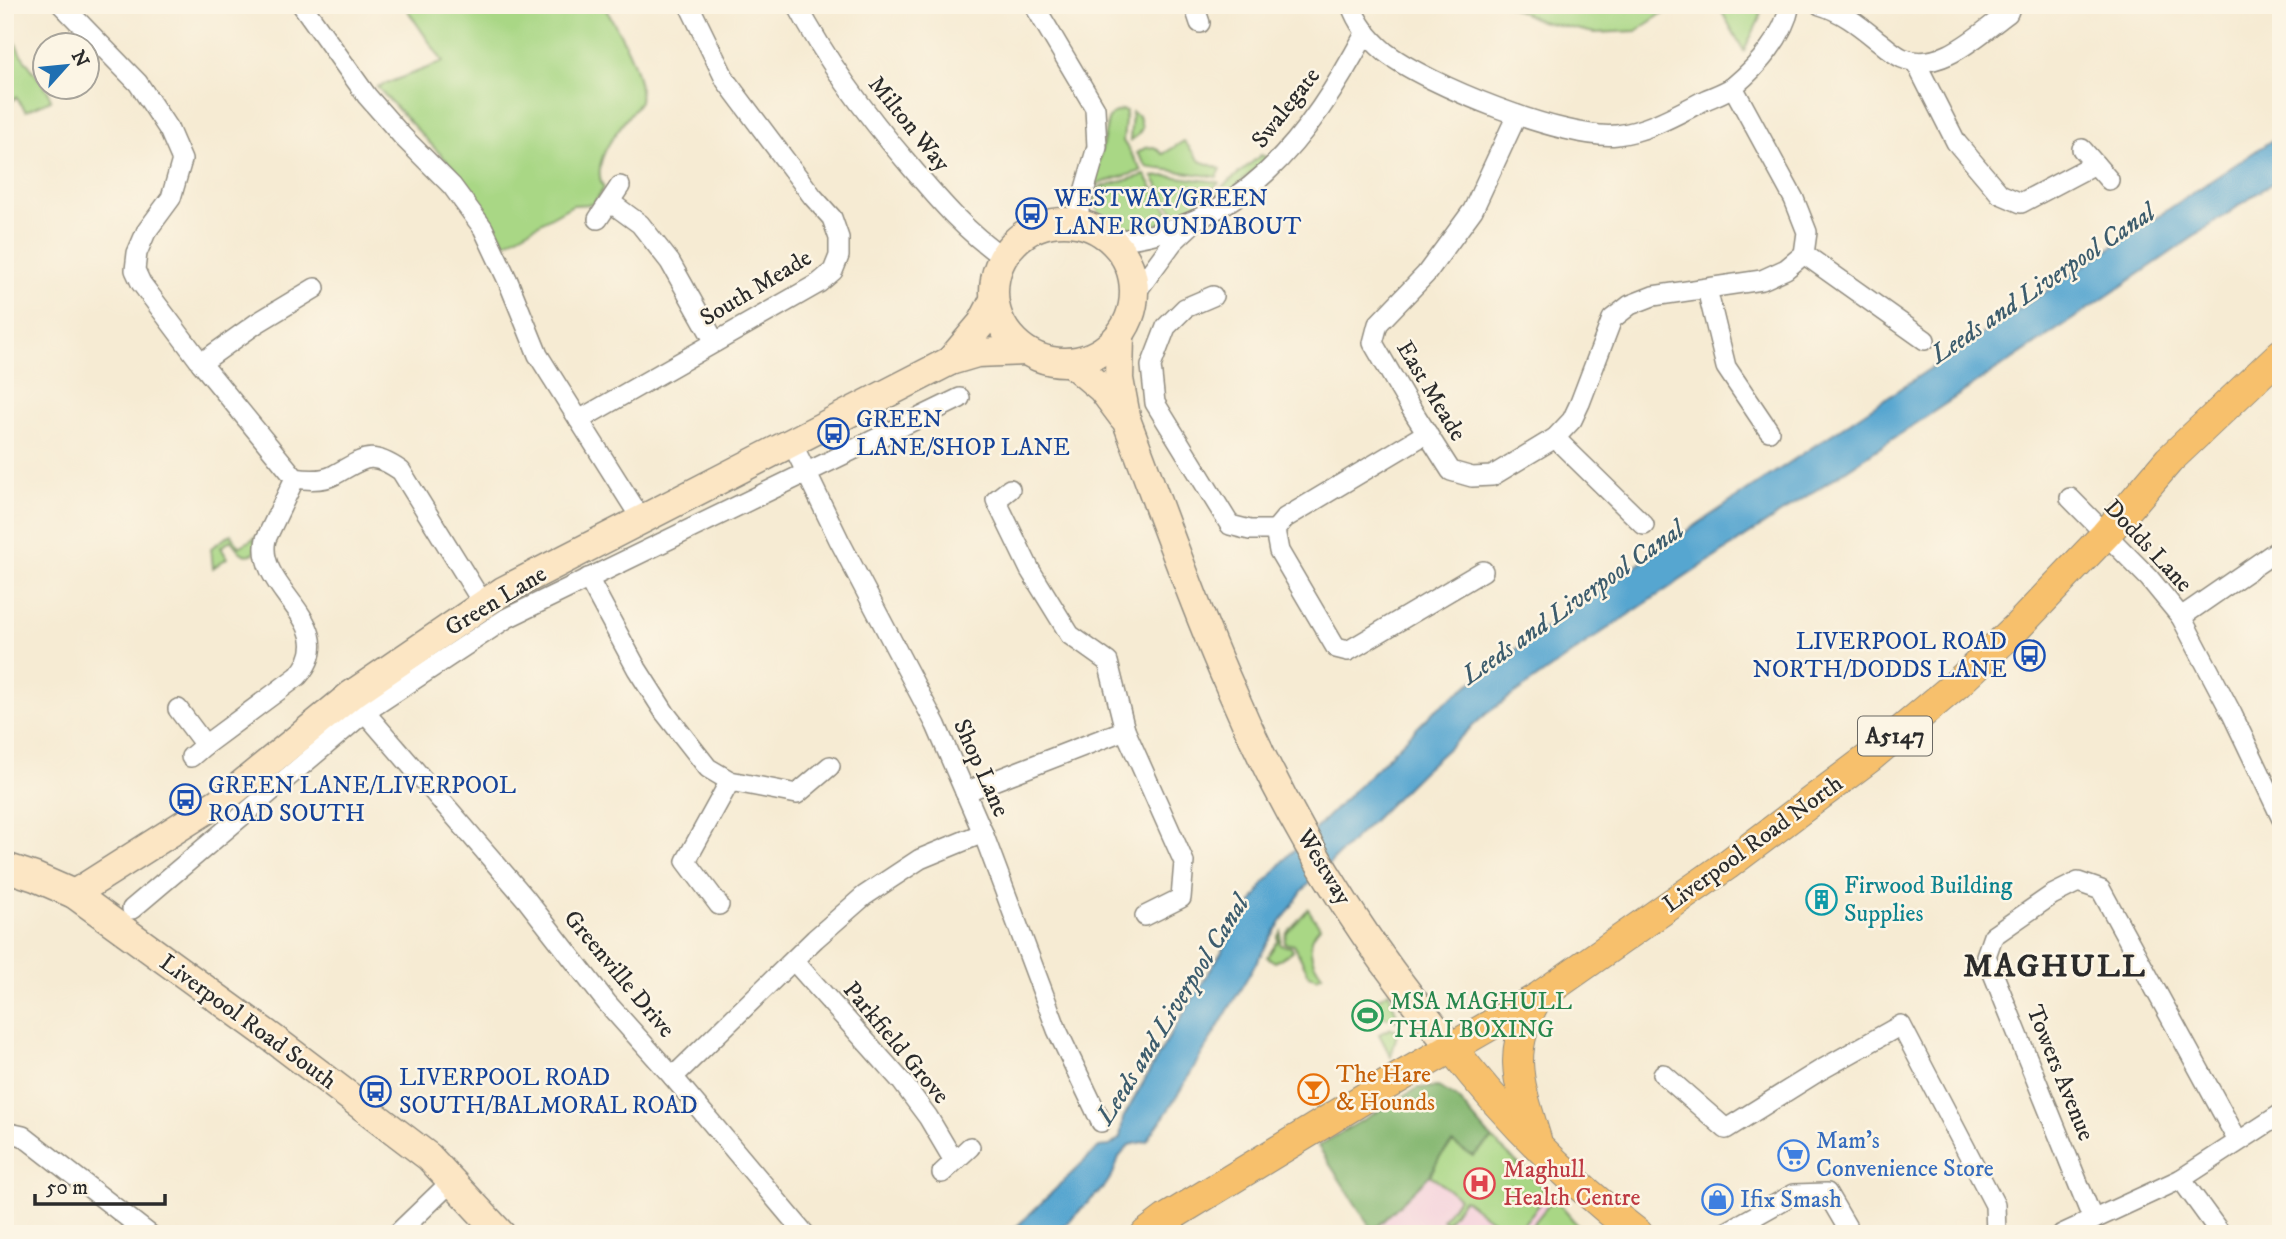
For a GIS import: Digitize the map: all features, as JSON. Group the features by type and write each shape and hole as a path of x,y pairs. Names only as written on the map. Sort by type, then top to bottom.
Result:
{"main road":[{"path":"1075,223 1095,229 1113,241 1128,262 1134,295 1129,320 1120,335 1098,355 1070,362 1044,360 1025,351 1003,328 994,300 997,270 1003,257 1013,243 1028,231 1045,224 1075,223"},
{"name":"Green Lane","path":"950,361 982,323 994,300"},
{"name":"Westway","path":"1120,335 1119,379 1127,422 1227,681 1288,807 1338,892 1412,1001 1482,1087 1573,1181 1639,1234"},
{"name":"Green Lane","path":"75,894 225,797 358,703 503,591 950,361 977,353 1025,351"},
{"name":"Liverpool Road North","path":"1146,1234 1166,1219 1451,1046 1536,999 1727,865 1869,758 1958,683 2018,626 2105,534 2169,460 2281,354"},
{"name":"Westway","path":"1070,362 1102,388 1127,422"},
{"name":"Liverpool Road South","path":"5,867 75,894 406,1138 453,1180 501,1234"},
{"path":"1536,999 1520,1034 1517,1057 1521,1086 1538,1146"}],"street":[{"path":"62,5 138,83 169,130 182,160 171,198 146,232 137,253 135,270 141,283 201,363 295,478 324,479 355,461 371,458 385,460 401,471 484,605"},
{"path":"302,5 366,96 402,137 452,186 483,228 538,355 642,520"},
{"name":"South Meade","path":"579,420 819,283 833,271 839,256 839,238 832,219 726,81 689,5"},
{"name":"Milton Way","path":"797,5 843,81 894,147 975,236 1003,257"},
{"path":"1034,5 1095,107 1097,147 1075,223"},
{"path":"1351,5 1366,32 1406,66 1517,115 1596,135 1642,131 1733,87 1776,42 1787,22 1790,5"},
{"path":"1820,5 1859,25 1900,58 1916,63 1929,62 1960,47 2008,13 2011,5"},
{"name":"Swalegate","path":"1134,295 1174,242 1194,222 1239,194 1288,153 1332,92 1366,32"},
{"path":"1916,63 1956,142 2000,194 2021,203 2095,164"},
{"path":"1733,87 1794,199 1808,232 1804,254 1925,341"},
{"name":"East Meade","path":"1517,115 1473,210 1426,274 1378,324 1373,343 1451,471 1472,477 1492,476 1555,438 1572,420 1612,319 1630,306 1653,296 1762,280 1786,270 1804,254"},
{"path":"2082,149 2109,180"},
{"path":"598,219 615,194 670,262 715,342"},
{"name":"Swalegate","path":"1113,241 1139,239 1194,222"},
{"path":"201,363 257,323 315,288"},
{"path":"1707,289 1726,367 1769,431"},
{"path":"1213,296 1185,308 1166,327 1151,366 1154,403 1230,525 1250,530 1275,530"},
{"path":"132,909 358,703 507,618 960,398"},
{"path":"1275,530 1285,518 1427,433"},
{"path":"1555,438 1644,525"},
{"name":"Shop Lane","path":"792,443 936,725 983,833 1058,1030 1101,1122"},
{"path":"178,709 198,751 298,676 308,665 313,652 307,627 268,565 263,548 295,478"},
{"path":"1010,489 996,500 1030,570 1070,635 1108,662 1125,730 1184,862 1181,898 1145,916"},
{"name":"Dodds Lane","path":"2070,498 2150,578 2181,617 2232,714 2281,817"},
{"path":"1275,530 1279,551 1336,648 1348,651 1483,571"},
{"path":"2181,617 2281,548"},
{"path":"588,578 637,669 708,768 730,781 797,794 830,766"},
{"name":"Greenville Drive","path":"358,703 526,899 607,1003 673,1077 864,896 920,859 983,833"},
{"path":"965,792 1125,730"},
{"path":"719,905 686,861 730,781"},
{"name":"Towers Avenue","path":"2093,1220 1986,956 1993,936 2052,895 2078,882 2101,890 2238,1141"},
{"name":"Parkfield Grove","path":"794,961 902,1082 928,1117 948,1167 970,1147"},
{"path":"1663,1074 1726,1129 1900,1024 1995,1205 1996,1234"},
{"path":"673,1077 805,1234"},
{"path":"2062,1234 2181,1179 2281,1114"},
{"path":"5,1132 23,1136 149,1234"},
{"path":"2181,1179 2221,1234"},
{"path":"397,1234 453,1180"},
{"path":"1723,1234 1794,1194 1827,1193 1851,1234"}],"shaded area":[{"name":"Maghull Health Centre","path":"1492,1139 1552,1195 1588,1234 1363,1234 1370,1227 1374,1231 1430,1175 1439,1158 1453,1143 1473,1156"}],"green space":[{"path":"404,5 603,5 634,65 640,101 617,131 604,154 600,177 604,188 593,204 573,205 505,243 474,193 458,173 377,87 443,62"},
{"path":"1507,5 1675,5 1636,31 1594,33 1540,21"},
{"path":"1718,5 1762,5 1759,20 1744,51"},
{"path":"5,19 20,53 32,69 32,102 46,102 26,111 16,97 5,109"},
{"path":"1126,111 1123,141 1142,171 1094,185 1108,120 1113,113"},
{"path":"1132,112 1139,116 1142,128 1130,141"},
{"path":"1184,141 1200,161 1221,169 1217,177 1147,167 1137,153 1154,147 1163,154"},
{"path":"1261,155 1268,158 1234,188 1205,206 1203,203"},
{"path":"1145,175 1174,221 1147,227 1121,228 1102,218 1096,206 1094,189"},
{"path":"1168,176 1219,183 1194,206 1176,216 1153,177"},
{"path":"231,534 239,547 256,537 254,553 243,554 231,540 221,547 227,558 213,568 211,548"},
{"path":"1308,909 1320,927 1311,945 1312,957 1322,975 1317,978 1309,975 1294,945 1284,943 1286,934"},
{"path":"1281,932 1280,945 1291,947 1293,951 1275,962 1267,957"},
{"path":"1389,992 1399,1022 1382,1016 1374,1001"},
{"path":"1391,1028 1398,1030 1391,1057 1379,1034"},
{"path":"1438,1087 1456,1097 1492,1139 1473,1156 1452,1143 1439,1158 1430,1175 1373,1231 1318,1146 1418,1088"},
{"path":"1492,1139 1549,1193 1515,1234 1509,1234 1464,1199 1446,1223 1442,1220 1459,1198 1430,1175 1439,1158 1453,1143 1473,1156"},
{"path":"1554,1198 1579,1227 1588,1234 1525,1234"}],"water":[{"name":"Leeds and Liverpool Canal","path":"2281,134 2281,177 2094,305 1601,633 1486,714 1422,772 1302,891 1147,1141 1129,1145 1119,1157 1105,1186 1056,1234 1009,1234 1099,1147 1110,1146 1120,1138 1123,1118 1169,1037 1263,885 1288,856 1434,711 1536,634 1696,525"}],"place":[{"name":"WESTWAY/GREEN LANE ROUNDABOUT","path":"1031,213"},
{"name":"GREEN LANE/SHOP LANE","path":"833,434"},
{"name":"LIVERPOOL ROAD NORTH/DODDS LANE","path":"2030,656"},
{"name":"GREEN LANE/LIVERPOOL ROAD SOUTH","path":"185,800"},
{"name":"Firwood Building Supplies","path":"1821,900"},
{"name":"MSA MAGHULL THAI BOXING","path":"1367,1016"},
{"name":"The Hare & Hounds","path":"1313,1089"},
{"name":"LIVERPOOL ROAD SOUTH/BALMORAL ROAD","path":"376,1092"},
{"name":"Mam's Convenience Store","path":"1793,1155"},
{"name":"Maghull Health Centre","path":"1480,1184"},
{"name":"Ifix Smash","path":"1717,1200"}],"district":[{"name":"MAGHULL","path":"2055,967"}]}
